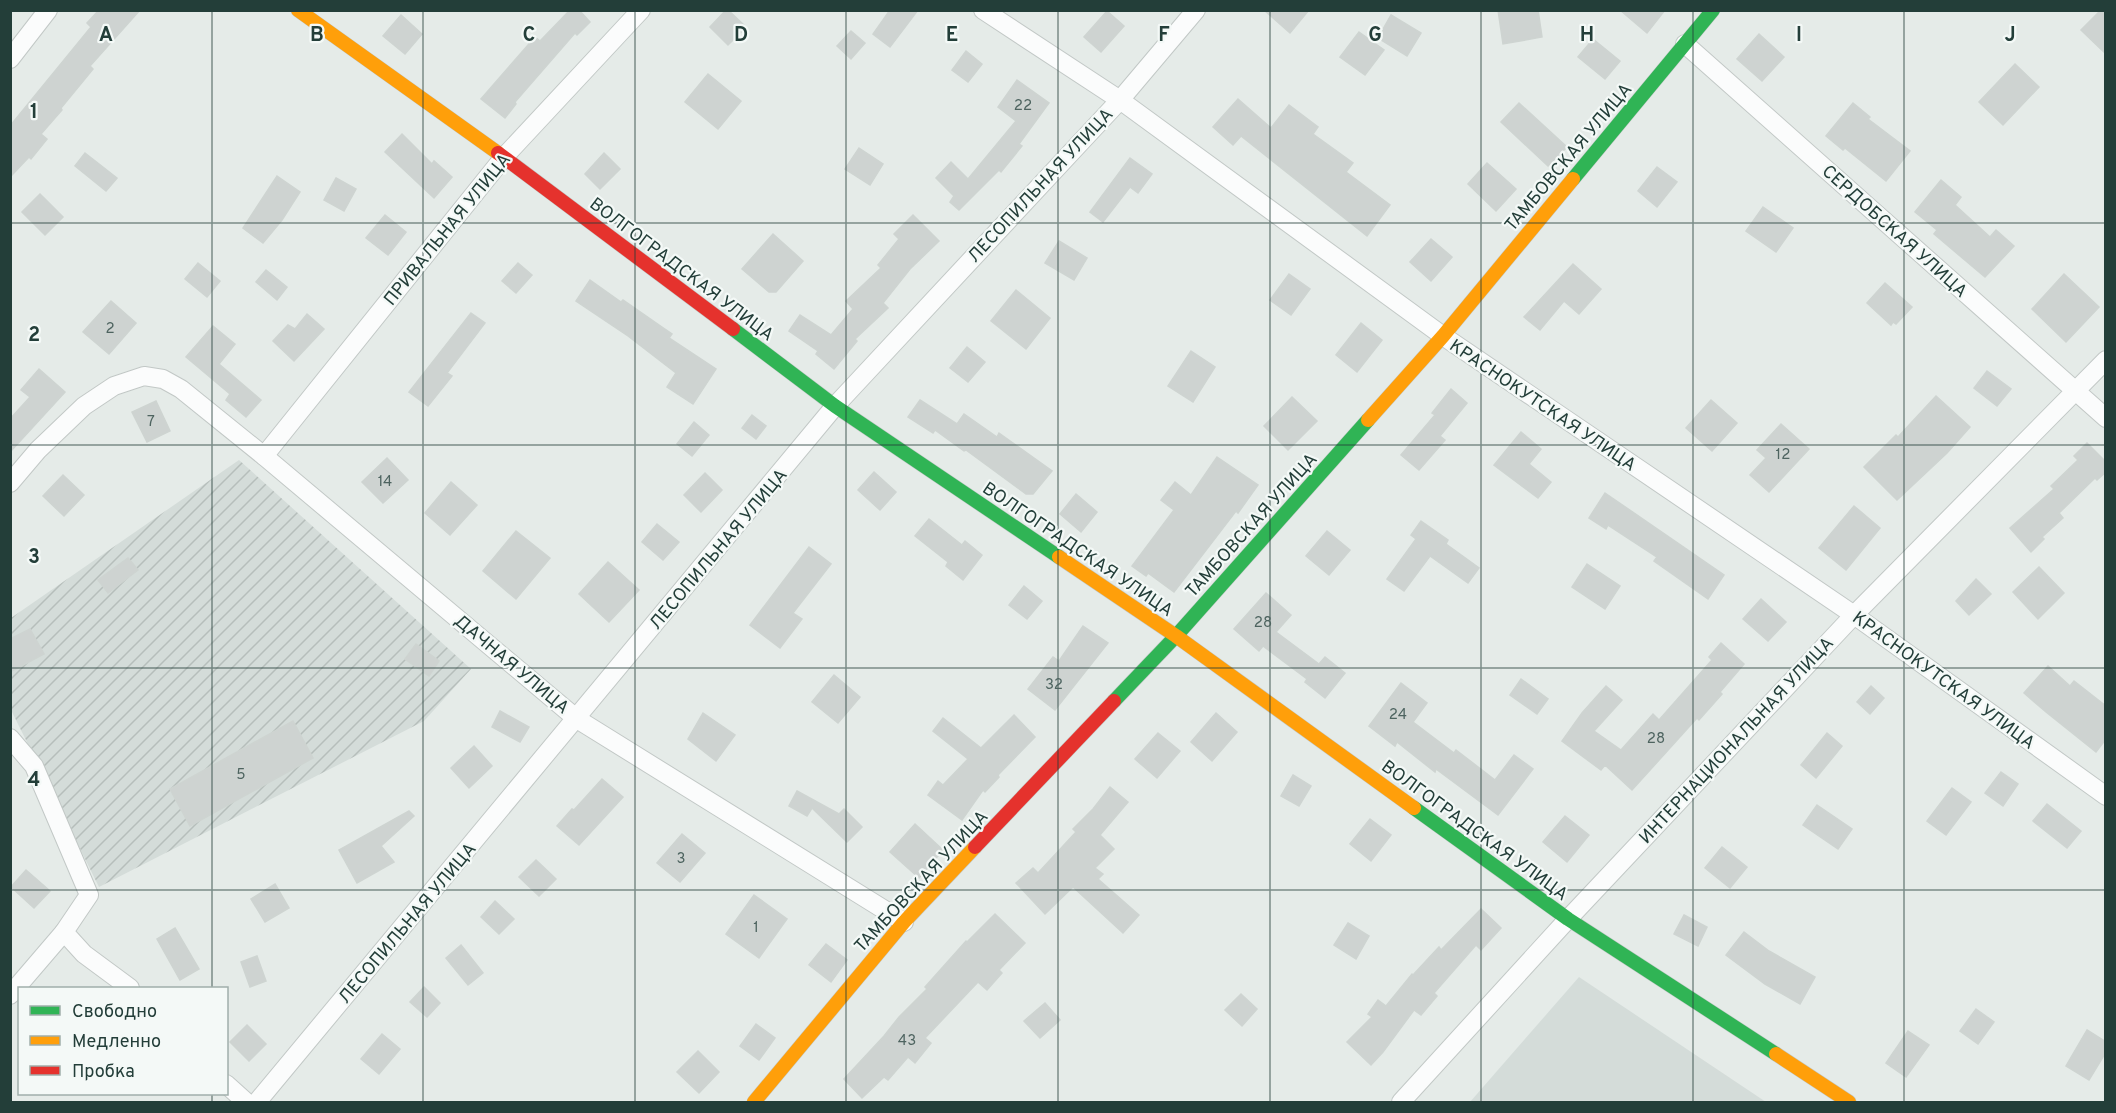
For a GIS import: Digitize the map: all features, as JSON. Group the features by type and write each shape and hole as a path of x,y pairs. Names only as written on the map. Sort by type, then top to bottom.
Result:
{"street":[{"path":"10,59 48,10"},
{"name":"ВОЛГОГРАДСКАЯ УЛИЦА","path":"298,10 504,157 835,406 1176,636 1568,919 1849,1102"},
{"name":"ПРИВАЛЬНАЯ УЛИЦА","path":"264,456 504,157 641,10"},
{"name":"КРАСНОКУТСКАЯ УЛИЦА","path":"983,10 1120,100 1443,336 1854,615 2106,796"},
{"name":"ЛЕСОПИЛЬНАЯ УЛИЦА","path":"257,1102 578,719 835,406 1120,100 1196,10"},
{"name":"ТАМБОВСКАЯ УЛИЦА","path":"754,1102 904,922 1176,636 1443,336 1713,10"},
{"name":"СЕРДОБСКАЯ УЛИЦА","path":"1685,44 2106,418"},
{"name":"ИНТЕРНАЦИОНАЛЬНАЯ УЛИЦА","path":"1401,1102 1568,919 1854,615 2106,360"},
{"name":"ДАЧНАЯ УЛИЦА","path":"10,483 38,450 84,406 114,386 144,376 163,379 181,388 578,719 904,922"},
{"path":"10,738 34,766 89,895 63,932 10,994"},
{"path":"63,932 84,954 129,987"},
{"path":"228,1086 246,1102"}],"shaded area":[{"path":"239,460 471,669 424,721 99,887 11,710 11,618"},
{"path":"1579,977 1766,1102 1470,1102"}],"building":[{"path":"99,10 140,10 90,66 93,69 41,134 47,139 31,159 29,157 10,177 10,126 91,27 87,23"},
{"path":"570,10 579,10 590,22 577,35 575,33 515,102 516,104 505,118 481,99 535,37 540,41"},
{"path":"726,10 746,27 728,45 710,27"},
{"path":"890,10 918,10 890,47 873,34"},
{"path":"1264,10 1309,10 1290,33"},
{"path":"1498,10 1538,10 1542,37 1503,44"},
{"path":"1620,10 1665,10 1647,33"},
{"path":"2101,10 2106,10 2106,54 2081,30"},
{"path":"1107,11 1124,26 1101,52 1084,37"},
{"path":"401,15 422,34 405,54 383,36"},
{"path":"1391,15 1421,33 1407,56 1378,38"},
{"path":"851,31 865,43 851,59 837,46"},
{"path":"1359,32 1384,50 1365,75 1340,57"},
{"path":"1759,34 1784,57 1762,81 1737,59"},
{"path":"1593,39 1620,61 1605,79 1578,57"},
{"path":"966,51 982,64 968,82 952,70"},
{"path":"2015,64 2039,87 2003,125 1979,102"},
{"path":"708,74 741,101 718,129 685,102"},
{"path":"1017,80 1049,103 1019,144 1022,146 1001,172 999,170 959,210 950,202 954,196 936,178 951,162 968,179 1016,121 998,107"},
{"path":"1238,99 1271,128 1289,105 1318,127 1313,134 1353,163 1346,172 1390,205 1367,236 1241,136 1233,145 1213,127"},
{"path":"1519,103 1567,147 1548,166 1501,122"},
{"path":"1853,103 1870,117 1868,119 1910,151 1886,181 1845,148 1843,150 1826,136"},
{"path":"402,134 432,164 434,161 452,177 434,198 385,152"},
{"path":"859,148 883,164 870,185 845,169"},
{"path":"85,153 117,178 106,191 75,166"},
{"path":"604,153 620,169 600,189 585,174"},
{"path":"1130,158 1152,174 1138,193 1130,187 1103,222 1090,212"},
{"path":"1487,163 1516,189 1496,211 1468,184"},
{"path":"1657,167 1677,182 1657,207 1638,191"},
{"path":"277,176 300,192 282,220 263,243 243,228"},
{"path":"336,178 356,189 344,211 324,200"},
{"path":"1941,180 1961,197 1955,205 1990,237 1996,230 2014,246 1985,277 1934,234 1937,230 1915,212"},
{"path":"40,194 63,217 45,235 22,212"},
{"path":"1763,207 1793,228 1776,252 1746,231"},
{"path":"385,215 406,232 388,255 366,238"},
{"path":"913,215 939,241 910,269 883,303 888,308 855,339 857,341 834,369 816,354 818,351 789,331 800,315 831,335 853,309 846,301 881,268 878,265 899,239 894,234"},
{"path":"773,234 803,261 776,292 769,292 742,269"},
{"path":"1431,239 1452,257 1431,281 1410,262"},
{"path":"1059,241 1087,258 1074,280 1045,263"},
{"path":"198,263 220,281 207,297 185,279"},
{"path":"518,263 532,275 516,293 502,281"},
{"path":"1573,264 1601,289 1579,314 1564,301 1540,330 1524,317"},
{"path":"266,270 287,287 277,300 256,282"},
{"path":"1289,274 1310,289 1291,315 1270,300"},
{"path":"2064,274 2099,307 2066,342 2032,309"},
{"path":"590,280 672,334 669,338 716,369 693,404 667,387 676,373 628,336 576,301"},
{"path":"1885,283 1912,307 1896,324 1893,322 1891,325 1867,303"},
{"path":"1016,290 1050,318 1026,349 991,321"},
{"path":"111,301 136,323 109,354 83,332"},
{"path":"471,313 485,323 447,373 452,376 428,406 409,392"},
{"path":"307,314 324,329 294,361 273,341 288,325 295,329"},
{"path":"1361,323 1382,340 1357,372 1336,355"},
{"path":"213,326 235,344 219,364 261,400 246,417 226,400 230,394 186,357"},
{"path":"967,347 985,362 968,382 950,368"},
{"path":"1191,351 1215,367 1193,402 1168,386"},
{"path":"39,369 65,392 10,452 10,419 30,397 21,390"},
{"path":"1987,371 2011,389 1997,406 1974,388"},
{"path":"1451,389 1467,403 1440,436 1445,440 1419,470 1401,455 1435,415 1432,413"},
{"path":"1936,396 1970,427 1947,453 1897,500 1864,467 1896,435 1898,437"},
{"path":"1292,397 1317,421 1288,450 1264,426"},
{"path":"920,400 957,424 964,414 997,437 999,433 1052,471 1033,494 1026,494 966,450 964,451 935,430 933,433 908,417"},
{"path":"1711,400 1737,423 1712,451 1686,428"},
{"path":"156,401 170,431 147,442 132,412"},
{"path":"752,415 766,426 756,439 742,428"},
{"path":"694,422 709,435 692,456 677,444"},
{"path":"1781,424 1809,449 1769,492 1750,475 1766,458 1757,450"},
{"path":"1521,432 1541,449 1529,464 1551,482 1538,498 1494,465"},
{"path":"2087,443 2106,462 2106,472 2097,480 2095,478 2059,513 2063,518 2042,537 2044,539 2031,552 2010,528 2054,489 2051,486 2078,460 2074,456"},
{"path":"1217,457 1258,485 1174,592 1148,573 1146,576 1132,566 1174,510 1161,500 1175,482 1191,495"},
{"path":"387,458 408,480 383,503 362,482"},
{"path":"874,472 896,492 880,510 858,490"},
{"path":"705,473 722,490 701,512 684,495"},
{"path":"63,475 84,495 64,516 43,496"},
{"path":"451,482 477,505 450,535 425,513"},
{"path":"1605,493 1724,575 1708,599 1654,561 1657,557 1608,525 1606,529 1589,518"},
{"path":"1076,494 1097,512 1081,532 1060,514"},
{"path":"1854,506 1880,528 1846,570 1819,548"},
{"path":"929,519 962,545 965,541 982,555 963,580 946,566 948,562 915,536"},
{"path":"1421,521 1448,540 1446,544 1479,568 1468,583 1430,556 1404,591 1387,579 1416,539 1411,535"},
{"path":"657,524 679,542 663,560 642,542"},
{"path":"516,531 550,558 516,599 483,571"},
{"path":"1327,531 1350,550 1329,575 1306,556"},
{"path":"809,547 831,564 793,613 802,619 780,648 750,625"},
{"path":"128,558 138,570 108,593 98,580"},
{"path":"608,562 639,590 609,622 579,594"},
{"path":"1587,564 1620,586 1605,609 1572,587"},
{"path":"2039,567 2064,593 2038,619 2013,592"},
{"path":"1976,579 1991,594 1969,615 1956,601"},
{"path":"1024,586 1042,601 1027,619 1009,605"},
{"path":"1266,593 1291,615 1276,632 1319,664 1325,657 1345,673 1325,698 1305,682 1307,679 1263,646 1259,651 1234,629"},
{"path":"1761,599 1786,622 1768,641 1743,619"},
{"path":"1083,626 1108,643 1055,710 1028,689 1053,657 1059,661"},
{"path":"30,629 44,654 10,672 10,639"},
{"path":"1721,643 1744,664 1699,720 1697,718 1632,790 1605,765 1601,770 1562,741 1582,713 1606,686 1622,700 1594,731 1621,750 1653,714 1659,720 1712,660 1709,657"},
{"path":"416,644 439,661 429,676 405,659"},
{"path":"2048,666 2070,686 2074,681 2106,706 2106,739 2096,752 2024,693"},
{"path":"834,675 860,697 838,723 812,702"},
{"path":"1521,679 1548,699 1537,714 1510,695"},
{"path":"1401,683 1427,703 1413,722 1454,753 1456,750 1495,780 1514,755 1533,769 1498,815 1436,769 1435,772 1397,742 1395,746 1369,726"},
{"path":"1871,686 1884,698 1870,714 1857,702"},
{"path":"500,711 529,727 520,742 492,727"},
{"path":"703,713 735,735 716,761 688,739"},
{"path":"1216,713 1237,732 1212,761 1191,742"},
{"path":"1014,715 1035,737 998,775 999,777 985,792 983,790 962,820 928,795 938,781 943,785 968,759 933,731 943,718 981,748"},
{"path":"293,721 313,758 190,826 170,789"},
{"path":"1158,733 1180,751 1157,778 1135,759"},
{"path":"1827,733 1842,746 1816,778 1801,765"},
{"path":"474,746 492,766 469,788 451,768"},
{"path":"2001,772 2018,784 2003,806 1985,793"},
{"path":"1293,775 1311,786 1299,806 1281,796"},
{"path":"602,779 623,797 579,845 557,826"},
{"path":"1110,787 1128,802 1100,835 1114,849 1095,868 1103,874 1098,879 1139,915 1123,933 1073,887 1045,914 1016,883 1033,868 1038,873 1076,832 1073,829"},
{"path":"1952,788 1971,802 1946,835 1927,821"},
{"path":"797,791 839,814 844,809 862,827 847,842 812,808 807,816 789,806"},
{"path":"2047,804 2081,831 2067,848 2033,821"},
{"path":"1817,805 1852,829 1838,849 1803,825"},
{"path":"409,811 414,816 381,846 394,862 357,883 339,850"},
{"path":"1565,816 1589,835 1567,862 1543,842"},
{"path":"1370,819 1391,835 1371,861 1350,844"},
{"path":"915,824 943,850 919,878 890,852"},
{"path":"682,834 705,853 680,882 657,863"},
{"path":"1722,847 1747,867 1730,888 1705,868"},
{"path":"536,860 556,879 539,896 519,877"},
{"path":"26,870 50,891 34,908 11,887"},
{"path":"275,884 289,908 265,922 251,899"},
{"path":"754,895 787,919 759,958 726,934"},
{"path":"495,901 514,919 499,934 481,917"},
{"path":"1481,909 1501,928 1481,950 1476,945 1434,993 1437,996 1421,1015 1414,1010 1371,1065 1347,1042 1372,1017 1368,1014 1378,1000 1386,1006 1412,974 1439,947 1441,950"},
{"path":"995,914 1025,943 999,970 1002,973 987,990 978,982 925,1038 931,1043 915,1063 908,1057 888,1080 884,1077 862,1098 844,1079 927,989 925,987 966,941"},
{"path":"1684,915 1707,927 1698,946 1674,934"},
{"path":"1348,923 1369,936 1356,959 1334,945"},
{"path":"175,928 199,969 180,980 157,939"},
{"path":"1744,932 1769,951 1815,977 1800,1004 1765,984 1726,955"},
{"path":"826,944 847,960 831,982 809,965"},
{"path":"461,945 483,973 468,985 446,958"},
{"path":"257,956 266,981 250,987 241,962"},
{"path":"424,987 440,1003 427,1017 410,1002"},
{"path":"1241,994 1257,1009 1242,1026 1225,1010"},
{"path":"1045,1003 1060,1020 1040,1038 1024,1021"},
{"path":"1976,1009 1994,1022 1978,1044 1960,1031"},
{"path":"756,1024 775,1038 759,1060 740,1046"},
{"path":"247,1025 266,1044 249,1061 230,1042"},
{"path":"2087,1030 2106,1042 2106,1052 2089,1080 2066,1066"},
{"path":"1908,1031 1929,1045 1906,1077 1886,1063"},
{"path":"382,1034 400,1049 379,1074 361,1059"},
{"path":"698,1051 719,1072 699,1093 677,1072"}],"traffic: fast":[{"path":"1573,179 1713,10"},
{"path":"733,329 835,406 1059,557"},
{"path":"1114,701 1176,636 1368,420"},
{"path":"1414,808 1568,919 1776,1054"}],"traffic: slow":[{"path":"298,10 498,153"},
{"path":"1368,420 1443,336 1573,179"},
{"path":"1059,557 1176,636 1414,808"},
{"path":"754,1102 904,922 975,847"},
{"path":"1776,1054 1849,1102"}],"traffic: jam":[{"path":"498,153 733,329"},
{"path":"975,847 1114,701"}]}
